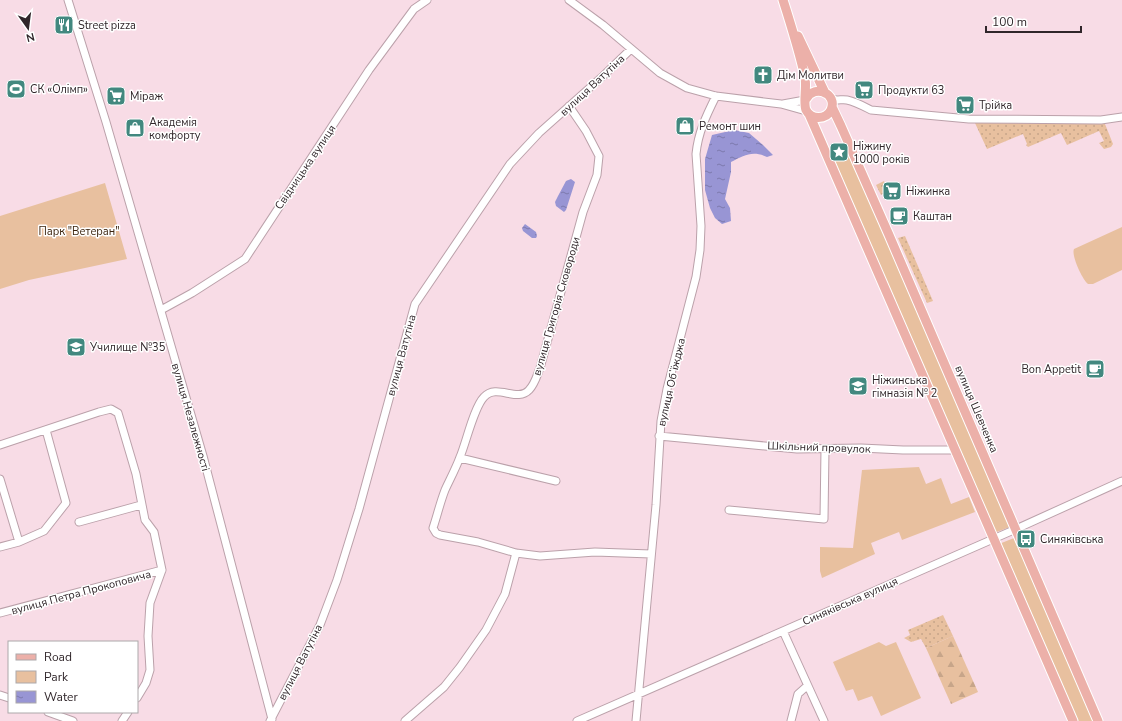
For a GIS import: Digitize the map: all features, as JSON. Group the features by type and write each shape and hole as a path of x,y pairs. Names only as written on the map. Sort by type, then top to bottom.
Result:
{"main road":[{"name":"вулиця Шевченка","path":"783,0 805,78 806,100"},
{"name":"вулиця Шевченка","path":"791,24 830,101 1098,721"},
{"path":"808,112 815,117 822,117 828,114 830,101 818,91 808,96 805,107 1073,721"}],"street":[{"name":"вулиця Незалежності","path":"68,0 106,122 203,456 271,720"},
{"name":"Свідницька вулиця","path":"161,310 192,293 245,259 369,70 414,9 427,0"},
{"path":"569,0 603,24 660,73 687,88 716,96 781,104 808,112"},
{"name":"вулиця Ватутіна","path":"271,720 320,625 337,580 359,509 415,304 510,164 539,133 603,76 631,48"},
{"name":"вулиця Обʼїжджа","path":"636,721 656,505 659,436 667,389 688,310 699,261 700,226 696,154 697,145 702,123 716,96"},
{"path":"781,104 806,100"},
{"path":"830,101 840,105 849,101 858,103 871,110 969,118 1101,120 1122,117"},
{"name":"вулиця Григорія Сковороди","path":"569,106 586,131 599,156 597,174 583,212 546,348 534,382 526,393 516,394 499,391 492,392 484,397 477,410 460,458 445,490 433,528 436,533 440,535 478,542 516,553 540,556 595,552 651,554"},
{"path":"0,445 111,409 118,413 136,474 145,520 154,532 162,570 150,603 148,636 150,670 146,683 138,696"},
{"path":"0,547 19,542 44,531 66,504 46,430"},
{"name":"Шкільний провулок","path":"659,436 797,449 861,448 956,450"},
{"path":"729,510 824,519 825,449"},
{"path":"460,458 556,481"},
{"path":"0,479 19,542"},
{"name":"Синяківська вулиця","path":"577,721 994,539 1122,481"},
{"path":"79,522 141,505"},
{"path":"405,721 444,687 486,630 506,594 516,553"},
{"name":"вулиця Петра Прокоповича","path":"0,613 162,570"},
{"path":"783,631 824,721"},
{"path":"790,721 798,694 807,686"},
{"path":"51,713 71,721"}],"green space":[{"path":"975,123 1105,124 1113,144 1111,147 1104,149 1099,143 1104,141 1099,131 1067,145 1061,133 1028,147 1023,134 987,149"},
{"path":"839,144 846,147 1010,527 994,533 832,154 833,147"},
{"path":"884,181 888,191 881,195 876,185"},
{"name":"Парк \"Ветеран\"","path":"105,183 127,259 29,280 0,289 0,216"},
{"path":"1122,227 1122,270 1093,284 1088,284 1078,267 1073,252 1074,249"},
{"path":"905,236 933,301 927,303 898,238"},
{"path":"919,467 926,484 941,478 951,504 969,497 975,512 902,540 899,532 871,543 875,554 822,578 820,571 820,547 853,548 862,470"},
{"path":"1014,538 1094,721 1076,721 999,544"},
{"path":"943,615 953,636 926,648 921,639 911,642 904,638 910,635 908,630"},
{"path":"953,636 978,692 951,704 926,648"},
{"path":"879,642 886,646 896,642 921,698 881,716 872,696 858,701 853,689 846,691 833,662"}],"water":[{"path":"734,130 749,133 773,155 767,157 757,154 749,154 731,162 731,172 725,199 730,208 731,221 722,224 715,218 710,208 705,190 705,159 712,135"},
{"path":"571,179 575,182 564,212 556,206 555,202 566,181"},
{"path":"525,224 536,232 536,238 532,238 523,231 522,228"}],"place":[{"name":"Street pizza","path":"64,25"},
{"name":"Дім Молитви","path":"763,75"},
{"name":"СК «Олімп»","path":"16,89"},
{"name":"Продукти 63","path":"864,90"},
{"name":"Міраж","path":"116,96"},
{"name":"Трійка","path":"965,105"},
{"name":"Ремонт шин","path":"685,126"},
{"name":"Академія комфорту","path":"135,128"},
{"name":"Ніжину 1000 років","path":"839,152"},
{"name":"Ніжинка","path":"892,191"},
{"name":"Каштан","path":"899,216"},
{"name":"Училище №35","path":"76,347"},
{"name":"Bon Appetit","path":"1095,369"},
{"name":"Ніжинська гімназія № 2","path":"858,386"},
{"name":"Синяківська","path":"1026,539"}]}
